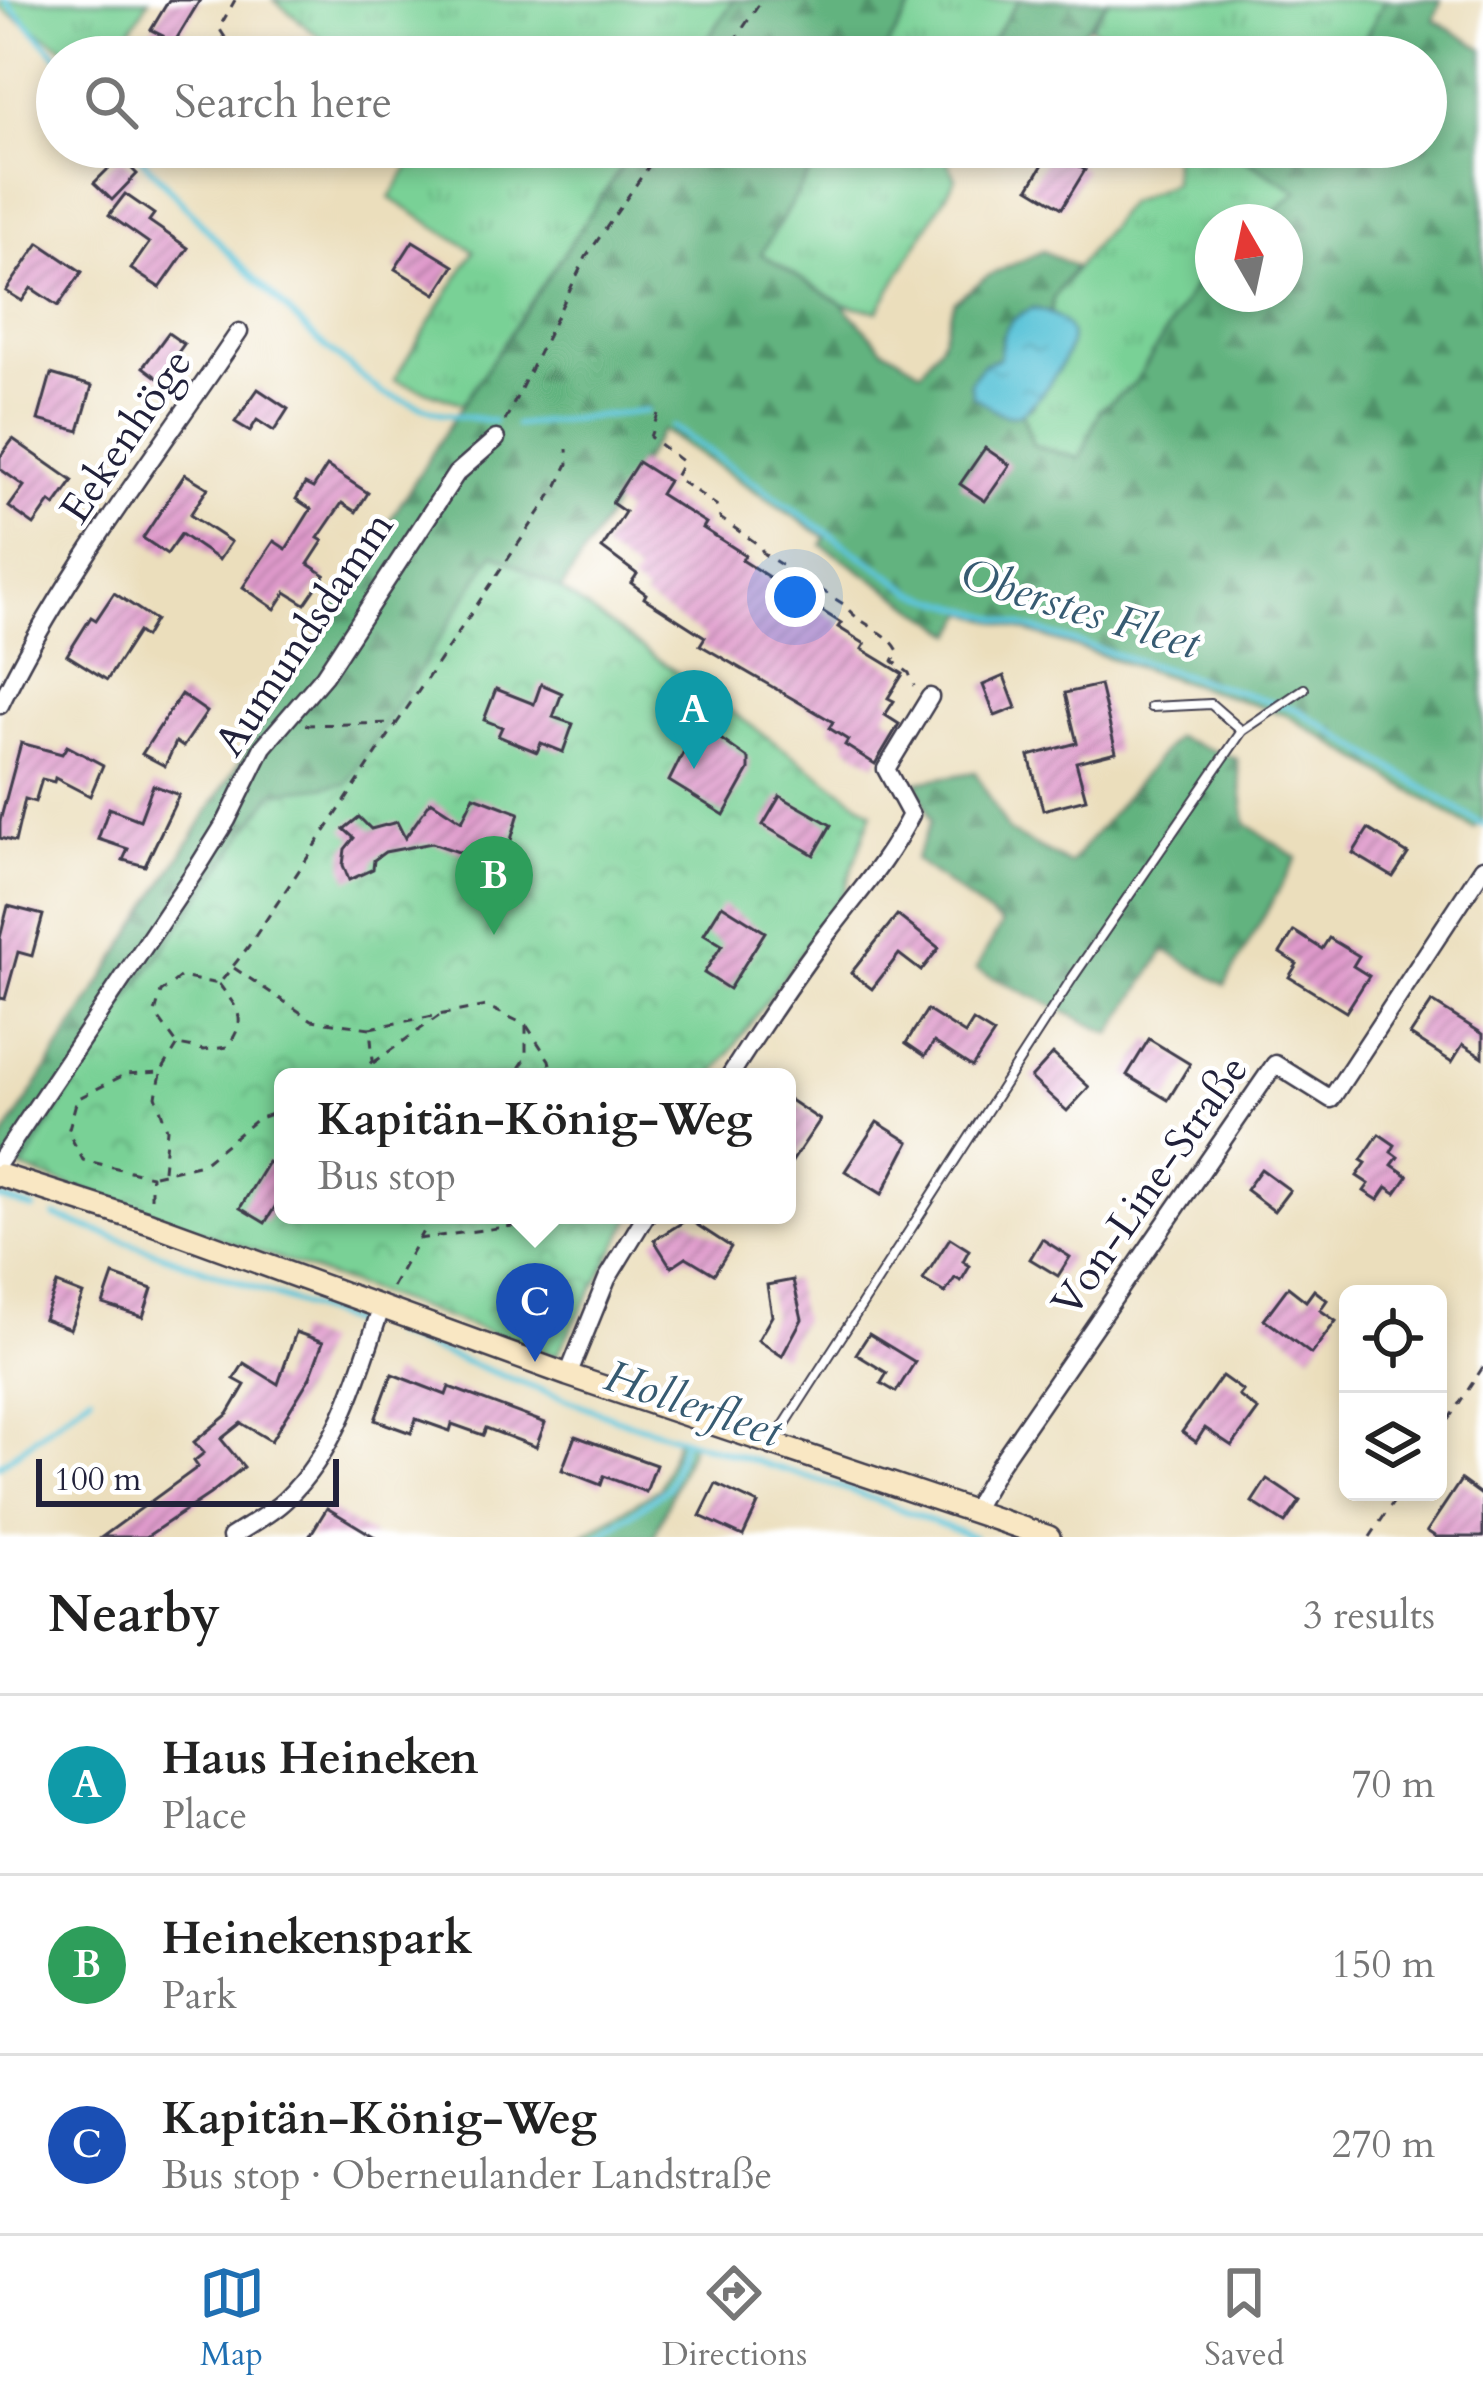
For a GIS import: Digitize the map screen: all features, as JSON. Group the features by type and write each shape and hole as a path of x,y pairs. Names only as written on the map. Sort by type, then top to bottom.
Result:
{"street":[{"name":"Eekenhöge","path":"0,705 52,613 239,332"},
{"name":"Aumundsdamm","path":"0,1161 199,865 263,747 324,676 456,474 496,439"},
{"path":"735,1068 830,930 895,846 911,815 886,769 929,697"},
{"name":"Von-Line-Straße","path":"974,1509 1012,1446 1275,1064 1331,1099 1483,868"},
{"path":"0,1175 382,1304 568,1375 1049,1537"},
{"path":"568,1375 607,1279 641,1224"},
{"path":"231,1537 284,1502 322,1456 350,1404 382,1304"}],"lane":[{"path":"774,1441 1073,977 1242,731 1304,689"},
{"path":"1151,707 1210,704 1242,731"}],"path":[{"path":"224,36 219,28 235,0"},
{"path":"737,36 762,0"},
{"path":"496,439 586,257 647,168"},
{"path":"658,414 650,437 683,462 675,477 716,505 720,518 759,545 764,554 845,604 851,614 896,643 893,661 929,697"},
{"path":"219,984 559,485 568,464 567,449"},
{"path":"282,726 397,723"},
{"path":"232,967 312,1020 370,1028 486,1006 526,1024 551,1068"},
{"path":"180,976 219,984 240,1012 239,1031 226,1047 204,1050 178,1045 155,1013 161,992 180,976"},
{"path":"367,1068 445,1012"},
{"path":"519,1068 526,1058 526,1024"},
{"path":"367,1068 373,1060 370,1028"},
{"path":"163,1173 166,1129 156,1096 161,1072 178,1045"},
{"path":"161,1072 126,1074 77,1099 68,1132 83,1160 151,1176 202,1164 256,1119 274,1113"},
{"path":"150,1223 151,1176"},
{"path":"382,1304 427,1224"},
{"path":"418,1239 520,1224"},
{"path":"1447,1421 1483,1367"},
{"path":"1370,1537 1394,1501"}],"green space":[{"path":"0,0 149,0 126,36 45,36 0,8"},
{"path":"274,0 734,0 710,36 318,36"},
{"path":"734,0 916,0 894,36 710,36"},
{"path":"916,0 1019,0 995,36 894,36"},
{"path":"1019,0 1108,0 1081,36 995,36"},
{"path":"1108,0 1385,0 1366,36 1105,36 1091,27"},
{"path":"1385,0 1441,0 1434,20 1483,49 1483,821 1474,829 1286,715 967,612 955,634 822,545 825,537 662,430 561,590 494,554 347,784 109,1027 22,1169 0,1161 0,1144 463,404 621,168 812,168 761,254 842,304 883,348 921,371 942,341 954,302 988,276 1043,251 1075,267 1053,298 1051,313 1033,308 1002,336 999,359 1016,415 1022,412 1033,445 1080,459 1100,410 1135,383 1195,284 1195,312 1303,312 1303,204 1284,204 1297,191 1259,168 1447,168 1447,36 1366,36"},
{"path":"408,168 621,168 463,404 394,380 474,251 390,198"},
{"path":"813,168 951,168 956,178 878,311 842,304 760,254"},
{"path":"1173,168 1260,168 1298,191 1284,204 1195,204 1195,284 1135,383 1100,410 1080,459 1032,445 1022,412 1033,406 1063,322 1051,313 1053,298 1127,203 1173,183"},
{"path":"494,553 561,590 872,812 844,892 718,1068 274,1068 274,1224 628,1224 556,1356 22,1169 109,1027 274,792 347,784"},
{"path":"1175,737 1237,759 1246,824 1297,858 1225,985 1165,950 1111,1034 976,969 1002,924 915,860 931,821 917,782 975,772 1009,832 1070,864"},
{"path":"677,1439 692,1444 654,1537 580,1537 660,1488"}],"water":[{"path":"1033,308 1050,313 1068,327 1067,353 1032,403 1015,415 1004,414 973,396 970,382 983,364 999,358 1012,321"}],"building":[{"path":"169,0 200,0 178,36 151,30"},
{"path":"109,168 131,168 137,174 112,200 94,183"},
{"path":"1041,168 1085,170 1062,208 1029,188"},
{"path":"125,194 154,214 149,221 188,248 160,288 131,269 149,243 109,215"},
{"path":"413,241 454,266 436,294 395,269"},
{"path":"39,243 82,272 58,306 31,288 22,301 6,291"},
{"path":"168,333 184,344 159,379 143,367"},
{"path":"51,374 92,386 79,431 38,420"},
{"path":"258,389 288,409 274,431 257,420 250,431 235,422"},
{"path":"13,439 73,481 34,525 9,507 24,486 0,469 0,457"},
{"path":"985,448 1010,465 985,501 960,484"},
{"path":"638,462 668,481 660,494 706,523 703,528 745,555 742,560 841,623 838,627 865,644 862,649 903,674 888,698 894,701 885,715 899,724 875,764 845,745 848,740 829,728 833,722 700,645 705,637 644,598 646,594 631,583 637,574 602,548 625,512 612,503"},
{"path":"327,466 368,493 356,512 342,503 318,538 323,541 308,564 325,575 305,604 286,592 275,609 243,587 274,541 286,549 311,509 296,499 305,484 313,488"},
{"path":"185,474 208,488 190,515 231,542 219,560 181,534 167,554 143,538"},
{"path":"114,593 155,620 145,637 138,632 107,680 67,655 91,617 96,620"},
{"path":"1004,676 1016,708 995,716 983,685"},
{"path":"541,684 562,693 553,717 573,724 563,752 541,743 537,752 498,736 502,727 484,720 496,689 534,704"},
{"path":"1100,685 1116,752 1076,762 1086,799 1043,810 1029,756 1077,743 1065,693"},
{"path":"181,694 207,712 183,747 176,742 165,766 142,754"},
{"path":"698,723 749,759 749,770 724,815 669,781"},
{"path":"21,743 62,754 67,746 103,765 90,796 55,778 54,782 42,779 35,802 25,799 15,842 0,838 0,821"},
{"path":"153,785 179,795 145,866 123,860 128,849 98,839 109,808 140,820"},
{"path":"474,796 519,813 503,867 432,843 385,852 374,860 373,869 349,880 343,865 345,849 354,838 344,829 359,817 371,829 397,822 405,838 431,801 462,821"},
{"path":"780,796 831,825 814,855 763,825"},
{"path":"1368,829 1408,854 1393,877 1353,853"},
{"path":"722,905 765,932 729,989 704,973 722,945 704,934"},
{"path":"8,906 43,915 32,956 18,952 5,999 0,998 0,938"},
{"path":"897,915 939,948 921,971 899,954 872,989 851,973"},
{"path":"1294,931 1322,949 1329,938 1359,956 1353,966 1369,976 1346,1012 1289,977 1297,964 1280,953"},
{"path":"1432,1002 1483,1034 1483,1057 1463,1044 1452,1062 1410,1035"},
{"path":"927,1010 965,1034 973,1021 994,1034 972,1067 934,1042 925,1056 906,1043"},
{"path":"1149,1039 1190,1064 1168,1100 1127,1075"},
{"path":"1053,1054 1089,1087 1067,1111 1031,1078"},
{"path":"796,1104 820,1120 796,1156"},
{"path":"877,1122 909,1142 882,1194 845,1171"},
{"path":"1379,1134 1395,1145 1391,1152 1398,1157 1392,1165 1408,1176 1396,1193 1387,1187 1378,1200 1364,1191 1369,1184 1357,1176 1366,1163 1361,1160"},
{"path":"268,1162 274,1166 274,1208 265,1223 240,1208"},
{"path":"1261,1169 1290,1190 1274,1211 1246,1190"},
{"path":"680,1224 696,1224 731,1247 714,1274 686,1257 671,1267 654,1240"},
{"path":"950,1238 969,1250 963,1261 970,1266 945,1293 923,1280"},
{"path":"1042,1239 1070,1257 1058,1276 1030,1259"},
{"path":"113,1275 152,1289 143,1317 103,1304"},
{"path":"793,1280 802,1319 782,1356 758,1340 772,1316 767,1285"},
{"path":"57,1284 83,1294 70,1329 44,1319"},
{"path":"1288,1287 1306,1301 1314,1290 1327,1300 1320,1310 1336,1321 1311,1354 1264,1319"},
{"path":"296,1332 323,1342 310,1377 271,1441 241,1423 221,1439 244,1467 146,1537 102,1537 198,1467 194,1461 204,1453 194,1442 228,1414 245,1385 234,1379 244,1363 278,1384"},
{"path":"869,1334 915,1362 896,1392 881,1383 887,1373 856,1354"},
{"path":"392,1374 446,1395 449,1387 545,1423 536,1447 486,1428 483,1435 452,1424 450,1431 416,1419 411,1433 375,1420"},
{"path":"1222,1376 1258,1410 1232,1446 1205,1428 1196,1442 1182,1432"},
{"path":"575,1436 656,1465 646,1492 604,1476 601,1485 562,1470"},
{"path":"1267,1479 1300,1501 1285,1523 1252,1502"},
{"path":"1461,1480 1483,1496 1483,1537 1436,1537 1427,1531"},
{"path":"716,1484 758,1504 743,1536 700,1516"},
{"path":"327,1508 375,1537 309,1537"}],"waterway":[{"name":"Oberstes Fleet","path":"5,0 38,36"},
{"name":"Oberstes Fleet","path":"150,168 316,339 382,393 440,413 493,421"},
{"name":"Oberstes Fleet","path":"516,425 646,411"},
{"name":"Oberstes Fleet","path":"673,427 915,593 1298,710 1483,825"},
{"name":"Hollerfleet","path":"0,1198 33,1209"},
{"name":"Hollerfleet","path":"55,1216 352,1323"},
{"name":"Hollerfleet","path":"391,1334 618,1419 846,1489 974,1537"},
{"path":"0,1465 91,1395"},
{"path":"598,1537 668,1488 684,1439"}],"place":[{"name":"Haus Heineken","path":"694,769"},
{"name":"Heinekenspark","path":"494,935"},
{"name":"Kapitän-König-Weg","path":"535,1362"}]}
